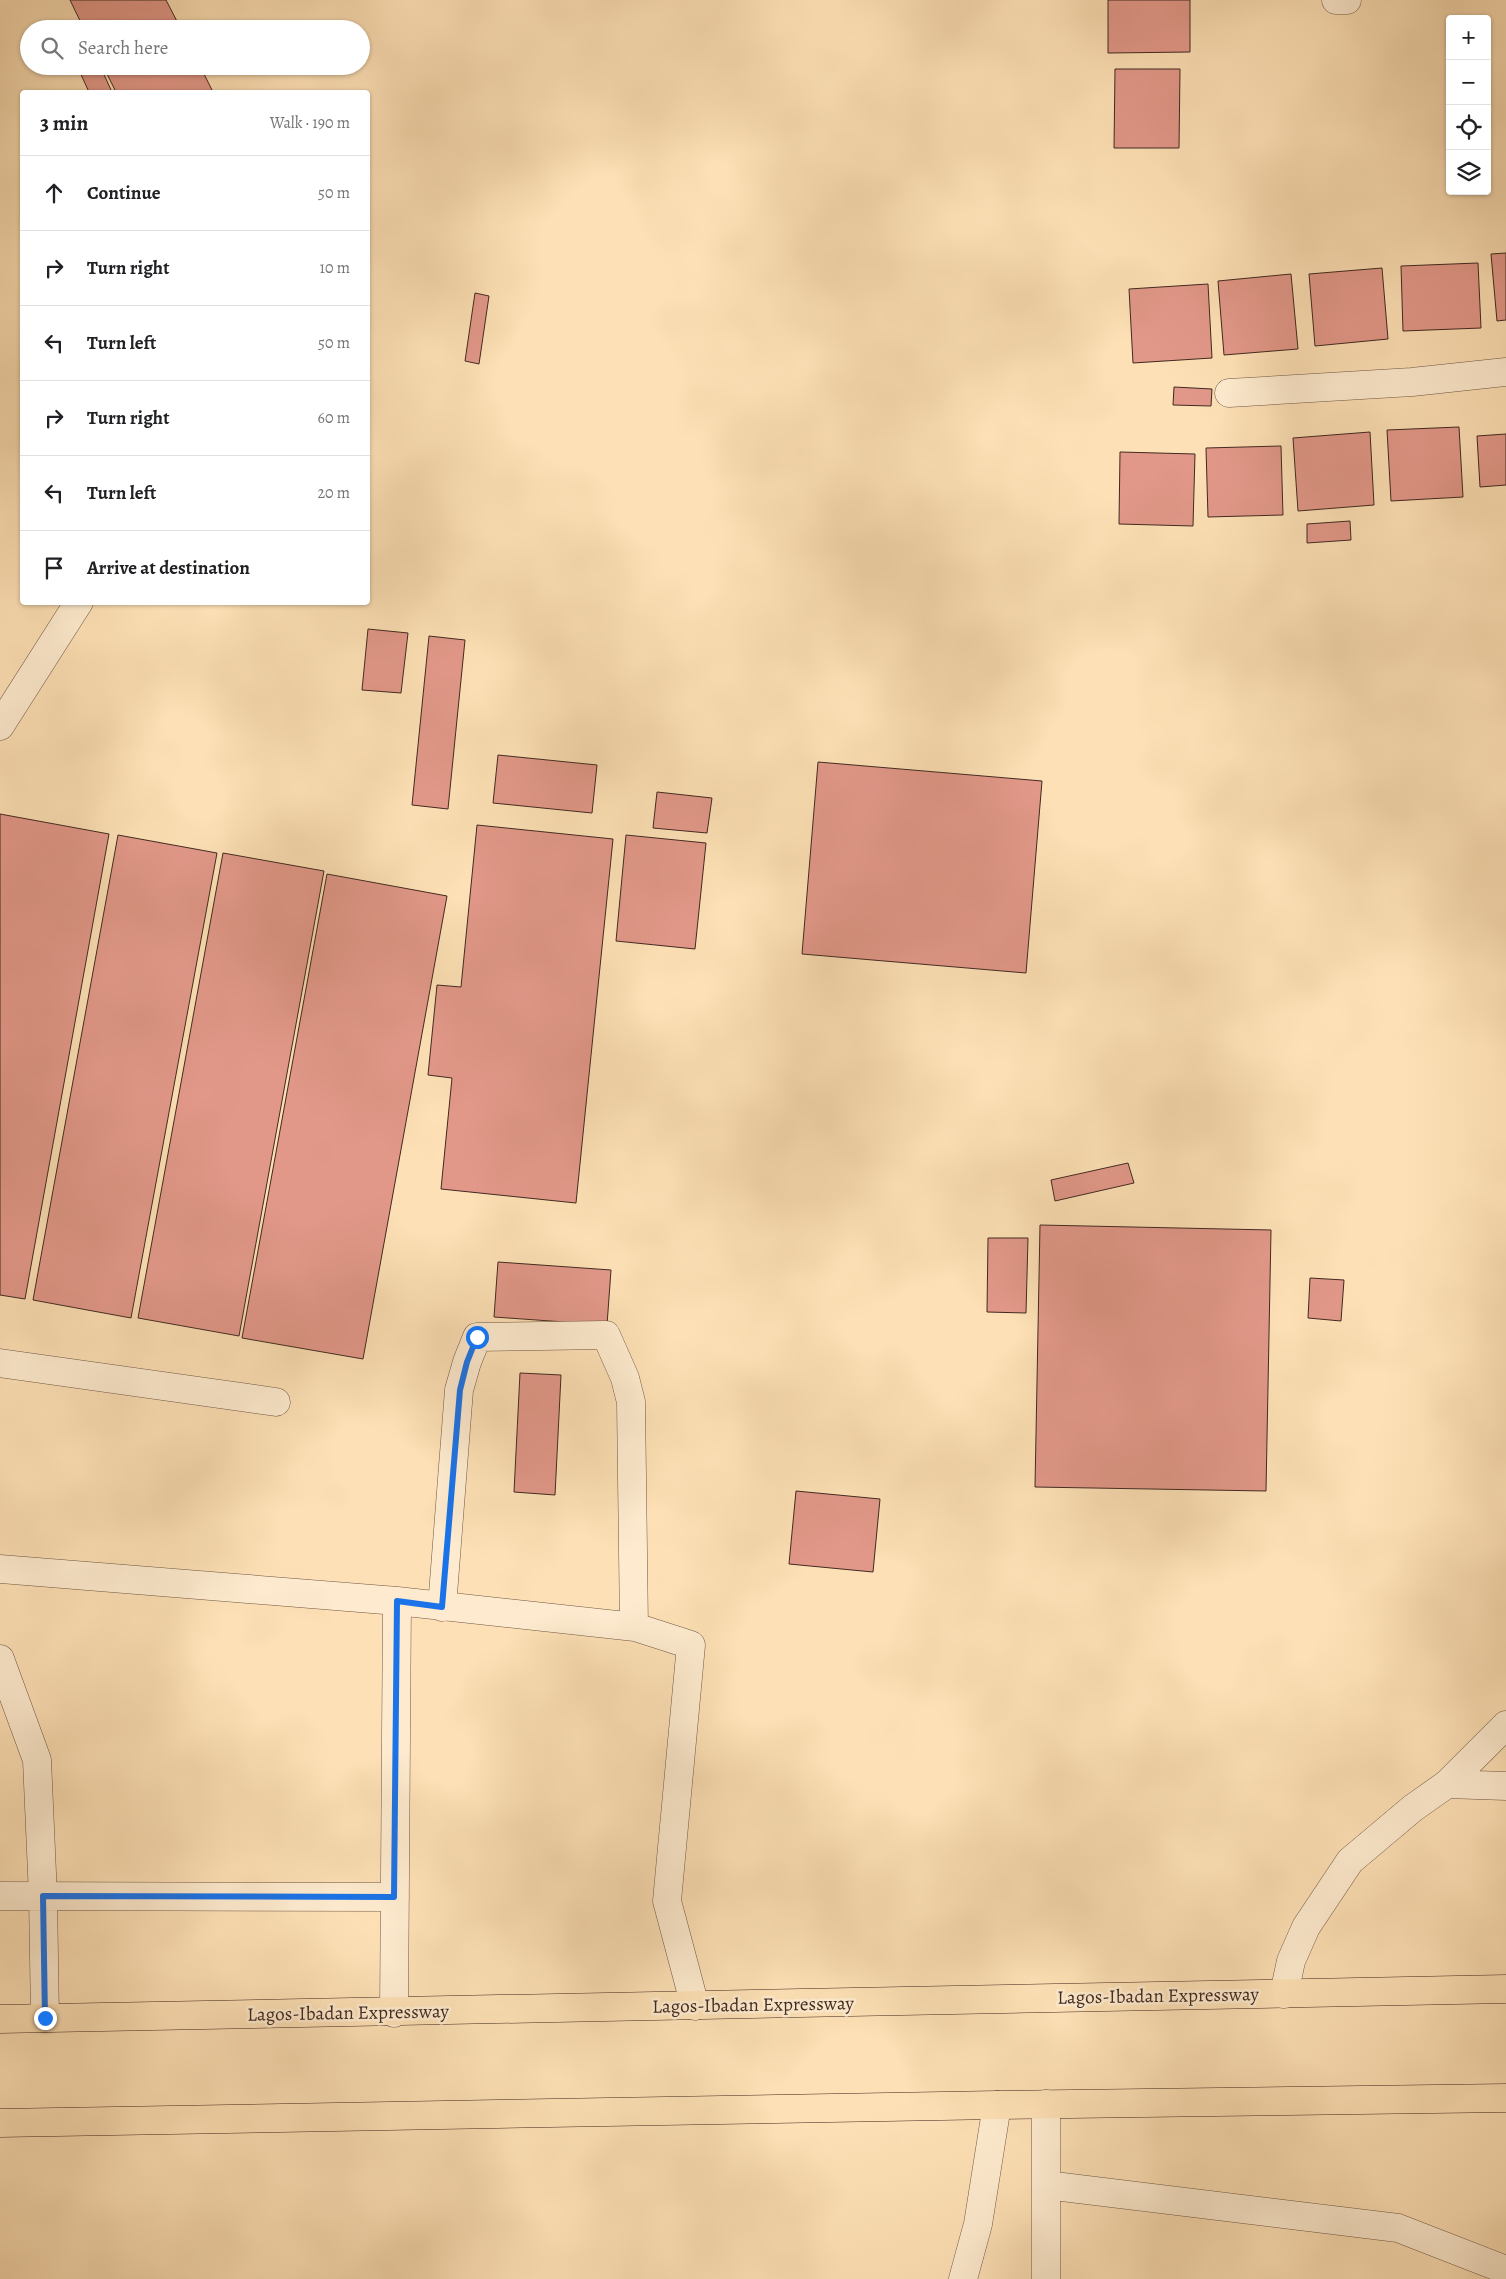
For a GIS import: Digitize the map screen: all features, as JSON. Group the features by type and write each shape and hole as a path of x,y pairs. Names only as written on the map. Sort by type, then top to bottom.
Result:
{"highway":[{"name":"Lagos-Ibadan Expressway","path":"0,2019 394,2013 1506,1989"},
{"path":"0,2124 1046,2104 1506,2098"}],"street":[{"path":"1336,0 1347,0"},
{"path":"1229,393 1412,382 1506,372"},
{"path":"0,726 76,605"},
{"path":"442,1607 460,1390 467,1362 477,1337 606,1335 625,1378 631,1402 634,1627"},
{"path":"0,1363 276,1402"},
{"path":"0,1569 397,1601 634,1627 691,1645 667,1901 695,2006"},
{"path":"394,2013 397,1601"},
{"path":"0,1659 37,1760 43,1896 45,2018"},
{"path":"1284,1994 1291,1961 1306,1927 1350,1861 1414,1808 1447,1784 1506,1725"},
{"path":"1447,1784 1506,1786"},
{"path":"0,1896 394,1897"},
{"path":"1046,2104 1046,2279"},
{"path":"964,2279 978,2224 997,2105"},
{"path":"1046,2185 1398,2228 1506,2270"}],"building":[{"path":"70,0 166,0 176,20 80,20"},
{"path":"1108,0 1190,0 1190,52 1108,53"},
{"path":"1115,69 1180,69 1179,148 1114,148"},
{"path":"81,75 104,75 111,90 88,90"},
{"path":"108,75 204,75 212,90 115,90"},
{"path":"1506,253 1506,320 1497,321 1491,254"},
{"path":"1478,263 1481,328 1403,331 1401,266"},
{"path":"1382,268 1388,339 1315,346 1309,274"},
{"path":"1291,274 1298,349 1224,355 1218,281"},
{"path":"1208,284 1212,358 1133,363 1129,289"},
{"path":"475,293 489,296 479,364 465,361"},
{"path":"1174,387 1212,389 1211,406 1173,405"},
{"path":"1459,427 1463,497 1391,501 1387,430"},
{"path":"1370,432 1374,505 1298,511 1293,438"},
{"path":"1506,434 1506,485 1480,487 1477,436"},
{"path":"1281,446 1283,515 1208,517 1206,448"},
{"path":"1120,452 1195,454 1193,526 1119,524"},
{"path":"1350,521 1351,540 1307,543 1307,524"},
{"path":"368,629 408,633 401,693 362,690"},
{"path":"429,636 465,640 448,809 412,805"},
{"path":"498,755 597,765 592,813 493,803"},
{"path":"818,762 1042,781 1026,973 802,954"},
{"path":"657,792 712,798 707,833 653,828"},
{"path":"0,814 109,834 25,1299 0,1295"},
{"path":"477,825 613,839 576,1203 441,1189 452,1078 428,1075 437,985 461,987"},
{"path":"118,835 217,853 131,1318 33,1300"},
{"path":"626,835 706,843 695,949 616,941"},
{"path":"223,853 324,871 239,1336 138,1318"},
{"path":"327,874 447,896 363,1359 242,1338"},
{"path":"1128,1163 1134,1183 1055,1201 1051,1180"},
{"path":"1040,1225 1271,1230 1266,1491 1035,1487"},
{"path":"988,1238 1028,1238 1026,1313 987,1312"},
{"path":"498,1262 611,1270 607,1325 494,1317"},
{"path":"1310,1278 1344,1280 1341,1321 1308,1318"},
{"path":"520,1373 561,1375 555,1495 514,1492"},
{"path":"796,1491 880,1499 873,1572 789,1564"}],"route":[{"path":"45,2018 43,1896 394,1897 397,1601 442,1607 460,1390 467,1362 477,1337"}]}
